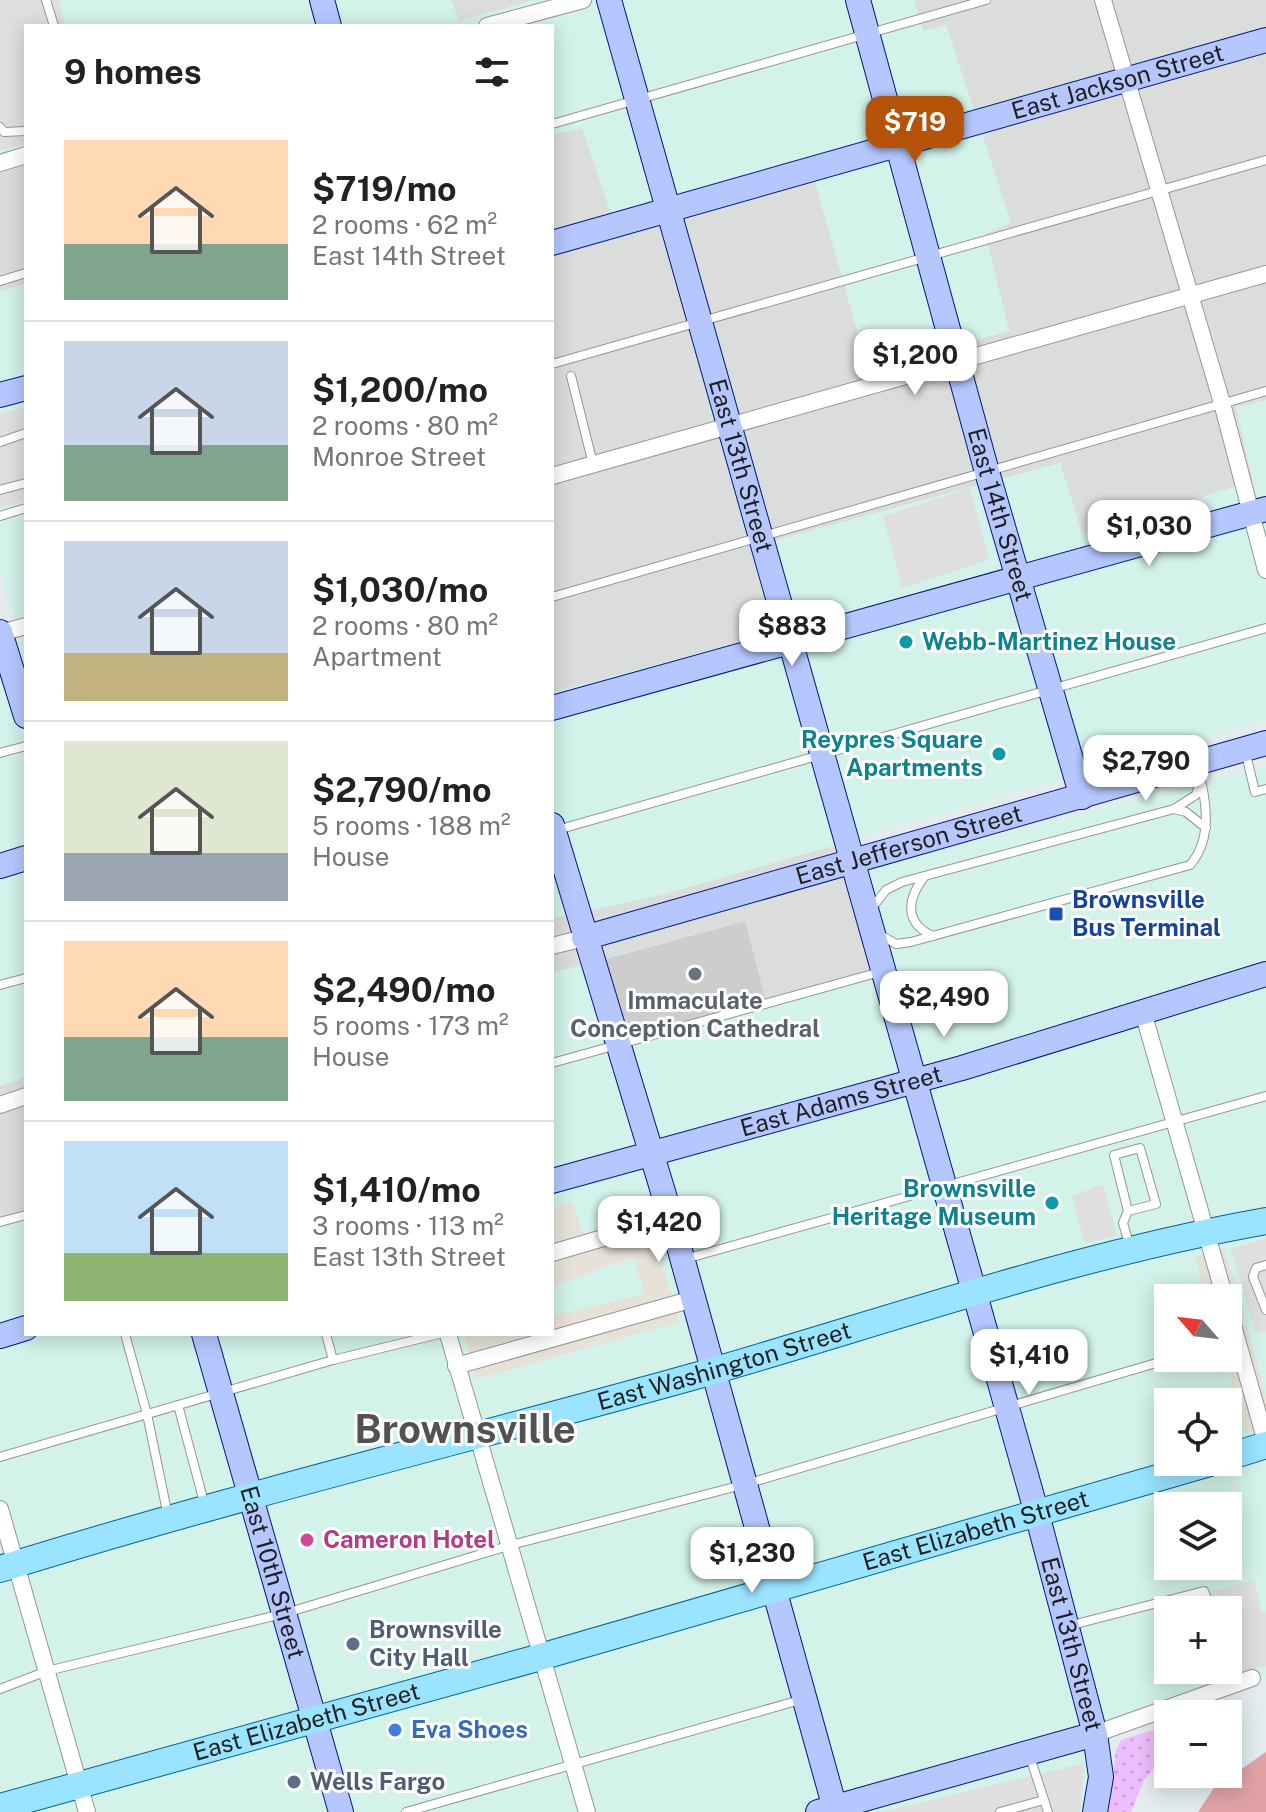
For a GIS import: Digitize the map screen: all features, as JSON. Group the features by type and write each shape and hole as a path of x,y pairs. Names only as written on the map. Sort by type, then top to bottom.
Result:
{"main road":[{"path":"322,0 328,24"},
{"name":"East 13th Street","path":"609,0 1037,1514 1095,1734 1101,1777 1095,1812"},
{"name":"East 14th Street","path":"858,0 987,472 1082,797"},
{"name":"East Jackson Street","path":"554,242 1266,40"},
{"path":"0,395 24,389"},
{"path":"554,707 1257,511"},
{"path":"0,633 24,710"},
{"name":"East Jefferson Street","path":"584,938 1082,797 1199,771 1255,746"},
{"path":"554,833 715,1370 805,1699 830,1810 1095,1734"},
{"path":"0,866 24,859"},
{"name":"East Adams Street","path":"554,1180 962,1068 1266,974"},
{"path":"907,1057 962,1068"},
{"name":"East Washington Street","path":"8,1566 478,1437 975,1294 1206,1232 1266,1221"},
{"path":"0,1336 24,1329"},
{"name":"East 10th Street","path":"205,1336 341,1812"},
{"path":"1242,1452 1266,1443"},
{"name":"East Elizabeth Street","path":"0,1807 84,1800 317,1720 1166,1476"}],"street":[{"path":"494,24 583,0"},
{"path":"1103,0 1257,511 1266,570"},
{"path":"0,163 24,156"},
{"path":"554,475 732,428 1266,274"},
{"path":"0,633 24,627"},
{"name":"East Jefferson Street","path":"554,946 584,938"},
{"path":"1143,1012 1221,1284"},
{"path":"0,1105 24,1097"},
{"path":"554,1252 671,1218"},
{"path":"456,1366 693,1299"},
{"path":"448,1336 587,1812"},
{"path":"1242,1358 1266,1443"},
{"path":"0,1509 8,1566 47,1671 84,1800"},
{"path":"1095,1734 1244,1681"}],"lane":[{"path":"46,0 53,24"},
{"path":"554,123 986,0"},
{"path":"0,127 4,132 24,131"},
{"path":"554,363 1266,160"},
{"path":"0,281 24,274"},
{"path":"571,376 594,465"},
{"path":"554,596 1266,391"},
{"path":"0,442 24,434"},
{"path":"0,490 24,484"},
{"path":"0,516 24,509"},
{"path":"554,829 1266,628"},
{"path":"1255,746 1255,792 1266,789"},
{"path":"0,753 24,747"},
{"path":"1199,771 1206,828 1199,854 1180,869 896,944 880,936 868,917 874,902 886,890 924,876 1174,809 1196,795 1199,771"},
{"path":"1174,809 1186,812 1206,828"},
{"path":"924,876 910,900 911,916 919,930 934,936"},
{"path":"554,1062 885,971"},
{"path":"0,985 24,979"},
{"path":"683,1260 1266,1096"},
{"path":"1129,1136 1133,1149"},
{"path":"1128,1211 1156,1204 1140,1148 1114,1155 1128,1211 1123,1223 1131,1252"},
{"path":"0,1222 24,1216"},
{"path":"1266,1265 1256,1268 1253,1277 1266,1310"},
{"path":"126,1336 147,1414 169,1520"},
{"path":"327,1336 333,1360"},
{"path":"0,1457 333,1360 431,1336"},
{"path":"0,1689 47,1671 286,1613 511,1545 746,1484 1154,1364"},
{"path":"178,1405 206,1511"},
{"path":"1185,1596 1204,1591 1206,1596"},
{"path":"1067,1627 1154,1604"},
{"path":"406,1812 805,1699"},
{"path":"1029,1753 1048,1812"},
{"path":"1000,1812 1044,1800"}],"shaded area":[{"path":"0,0 451,0 459,21 535,0 914,0 923,31 946,25 1011,223 985,234 1009,331 868,369 810,164 612,217 582,128 554,134 554,24 24,24 24,162 0,170"},
{"path":"0,0 58,0 65,24 24,24 24,144 0,150"},
{"path":"451,0 535,0 459,21"},
{"path":"914,0 1266,0 1266,400 1236,408 1253,481 1082,534 1060,463 751,547 773,633 554,692 554,134 582,128 810,164 868,369 1009,331 985,233 1011,223 946,25 923,32"},
{"path":"24,162 24,285 0,292 0,170"},
{"path":"24,285 24,1078 0,1086 0,647 21,641 0,573 0,292"},
{"path":"1266,400 1266,720 661,895 554,918 554,692 773,633 750,547 1060,463 1082,533 1253,482 1236,407"},
{"path":"24,408 24,501 0,507 0,414"},
{"path":"970,488 989,560 902,588 883,516"},
{"path":"1266,766 1266,1678 1208,1700 1154,1700 1154,1721 1111,1737 1104,1812 0,1812 0,1218 24,1212 24,1336 554,1336 554,972 602,960 623,1040 892,971 865,870"},
{"path":"847,842 893,971 766,1002 744,921 554,972 554,918 661,895"},
{"path":"745,921 766,1002 623,1041 602,960"},
{"path":"24,1078 24,1212 0,1218 0,1086"},
{"path":"1103,1184 1117,1235 1085,1244 1072,1196"},
{"path":"573,1202 583,1234 648,1215 679,1322 476,1379 465,1336 473,1336 474,1339 554,1336 554,1316 644,1294 634,1257 554,1285 554,1207"},
{"path":"1266,1238 1266,1331 1256,1334 1231,1249"},
{"path":"1224,1248 1234,1284 1203,1284 1195,1257"},
{"path":"1242,1311 1266,1395 1266,1427 1246,1433 1242,1419 1242,1388 1233,1388 1229,1372 1242,1372"},
{"path":"1254,1580 1261,1610 1266,1613 1266,1666 1242,1673 1242,1596 1207,1596 1206,1593"},
{"path":"1154,1729 1154,1768 1144,1780 1131,1812 1108,1812 1116,1750 1121,1740"},
{"path":"1266,1752 1266,1812 1198,1812 1214,1788 1242,1788 1242,1769"},
{"path":"1085,1763 1080,1812 880,1812"}],"place":[{"name":"Webb-Martinez House","path":"906,642"},
{"name":"Reypres Square Apartments","path":"999,754"},
{"name":"Brownsville Bus Terminal","path":"1056,914"},
{"name":"Immaculate Conception Cathedral","path":"695,974"},
{"name":"Brownsville Heritage Museum","path":"1052,1203"},
{"name":"Cameron Hotel","path":"307,1540"},
{"name":"Brownsville City Hall","path":"353,1644"},
{"name":"Eva Shoes","path":"395,1730"},
{"name":"Wells Fargo","path":"294,1782"}],"district":[{"name":"Brownsville","path":"465,1429"}]}
